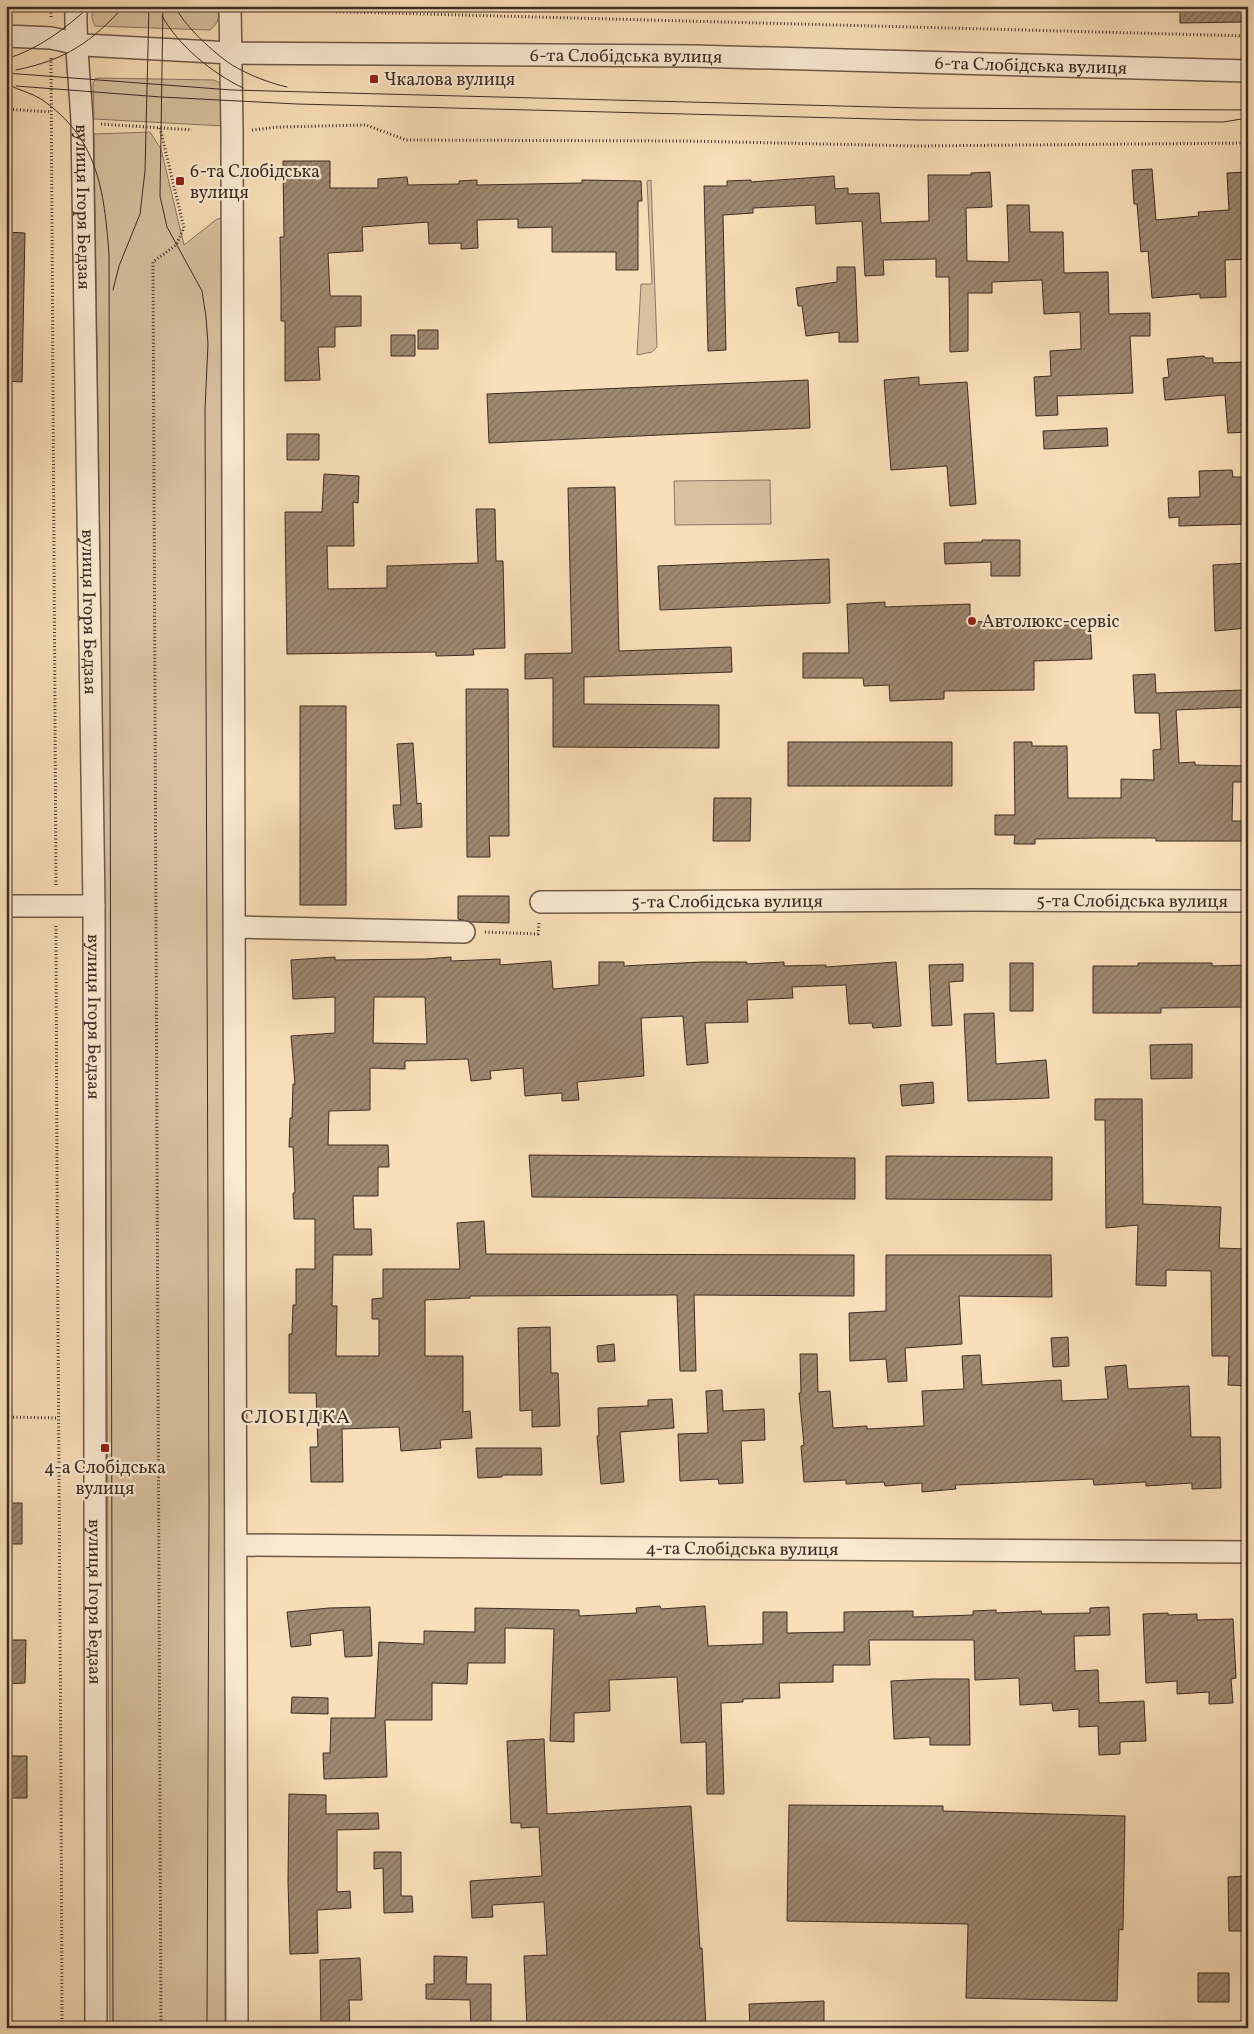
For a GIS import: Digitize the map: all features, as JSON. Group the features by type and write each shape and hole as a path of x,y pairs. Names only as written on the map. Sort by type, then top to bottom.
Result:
{"street":[{"name":"вулиця Ігоря Бедзая","path":"76,6 76,44 82,121 94,906 96,2028"},
{"path":"230,6 235,927 237,2028"},
{"name":"6-та Слобідська вулиця","path":"6,36 51,38 76,44 231,52 693,56 1248,70"},
{"name":"5-та Слобідська вулиця","path":"541,902 1248,901"},
{"path":"6,906 94,906"},
{"path":"235,927 464,932"},
{"name":"4-та Слобідська вулиця","path":"236,1545 1248,1552"}],"path":[{"path":"272,6 274,10 1248,36"},
{"path":"6,109 51,112 62,2028"},
{"path":"93,124 192,130"},
{"path":"248,130 278,127 366,125 406,140 687,140 916,146 1248,143"},
{"path":"160,128 184,228 176,245 152,262 161,2028"},
{"path":"464,932 538,934 541,902"},
{"path":"6,1417 57,1418"}],"shaded area":[{"path":"92,6 219,6 219,13 217,22 210,30 95,26 92,18"},
{"path":"95,79 214,80 220,83 222,87 224,126 94,119 93,84"},
{"path":"150,132 161,149 184,245 217,219 224,218 225,2028 110,2028 105,912 94,134"},
{"path":"651,180 657,347 652,352 637,355 641,284 652,284 647,181"},
{"path":"770,480 771,524 675,525 674,481"}],"building":[{"path":"1180,6 1243,6 1243,22 1180,23"},
{"path":"283,161 330,161 330,188 378,188 378,179 407,177 408,185 459,184 459,181 477,180 477,185 582,183 582,180 641,181 642,201 638,201 638,270 616,270 616,252 552,252 552,227 518,228 518,219 477,220 478,248 461,249 461,243 429,244 428,222 362,227 363,251 328,253 330,296 361,296 361,326 335,327 335,347 318,347 320,380 285,381 285,321 281,321 280,237 284,237"},
{"path":"1152,169 1156,220 1199,216 1198,212 1229,210 1227,173 1248,172 1248,259 1225,260 1226,297 1200,298 1200,294 1152,298 1148,251 1141,252 1137,204 1134,204 1132,170"},
{"path":"990,172 992,207 966,208 967,261 1009,262 1007,205 1029,205 1030,232 1063,232 1064,273 1108,272 1109,314 1150,313 1150,336 1130,336 1133,393 1057,396 1058,415 1036,416 1034,377 1051,376 1050,351 1081,349 1080,312 1044,314 1042,280 992,282 992,293 968,293 968,351 950,352 949,277 936,277 936,259 883,260 884,275 865,276 862,221 816,224 815,205 753,208 753,213 723,215 726,350 708,351 704,186 727,186 727,181 751,180 751,182 834,176 835,189 848,188 848,194 879,193 881,223 929,221 928,175 971,175 971,173"},
{"path":"6,232 25,233 22,382 6,381"},
{"path":"837,267 855,267 858,342 839,342 839,332 806,336 802,306 798,306 796,288 837,282"},
{"path":"418,330 438,330 438,349 418,349"},
{"path":"391,335 415,335 415,356 391,356"},
{"path":"1204,356 1205,358 1213,358 1213,363 1248,362 1248,432 1228,433 1225,395 1165,400 1163,378 1169,377 1167,359"},
{"path":"919,377 919,385 967,382 976,504 950,506 947,466 891,470 884,380"},
{"path":"808,380 810,428 489,443 487,394"},
{"path":"1107,428 1108,446 1044,449 1043,431"},
{"path":"287,434 319,434 319,460 287,460"},
{"path":"1232,470 1233,477 1248,477 1248,524 1179,526 1179,517 1169,518 1168,498 1200,497 1199,471"},
{"path":"324,474 359,476 358,503 353,502 354,546 327,546 328,589 387,588 387,566 478,563 476,509 495,509 496,561 503,561 505,648 473,649 474,655 436,656 436,652 287,654 285,512 322,512"},
{"path":"615,487 619,651 731,647 732,672 584,677 584,704 719,705 719,748 553,747 553,678 525,679 525,654 572,653 568,488"},
{"path":"982,540 1020,540 1020,576 991,576 991,562 945,564 944,543 982,542"},
{"path":"829,559 830,603 660,610 658,566"},
{"path":"1248,563 1248,628 1215,631 1213,565"},
{"path":"885,602 885,607 970,604 970,622 1033,620 1033,626 1090,624 1092,659 1034,661 1034,690 944,691 944,699 890,701 889,685 864,686 863,678 803,678 803,653 849,653 847,604"},
{"path":"1155,674 1156,693 1245,690 1246,707 1176,710 1179,763 1195,762 1195,765 1248,766 1248,782 1233,782 1232,821 1248,821 1248,841 1156,841 1156,838 1098,838 1035,839 1035,844 1014,844 1015,835 995,835 995,815 1015,815 1014,742 1032,742 1032,746 1067,746 1068,798 1121,798 1121,779 1154,780 1153,750 1161,749 1159,713 1135,713 1133,675"},
{"path":"466,689 508,689 509,836 489,836 490,857 467,857"},
{"path":"300,706 346,706 346,905 300,905"},
{"path":"788,742 952,742 952,786 788,786"},
{"path":"413,743 417,804 421,803 422,827 395,829 393,805 401,805 397,744"},
{"path":"714,798 751,798 750,841 713,841"},
{"path":"458,896 509,896 509,923 471,922 458,919"},
{"path":"335,957 335,960 451,957 451,961 500,959 500,965 551,961 553,989 599,985 599,962 624,962 624,966 701,962 747,962 747,964 784,962 784,966 826,965 826,967 896,962 901,1026 873,1028 872,1023 849,1024 846,985 792,987 793,998 747,1000 748,1022 705,1023 708,1063 687,1065 683,1016 641,1018 644,1076 577,1082 579,1100 562,1101 562,1093 525,1096 523,1068 490,1071 491,1079 471,1081 468,1059 405,1061 405,1069 370,1068 370,1110 329,1111 328,1145 388,1145 389,1167 378,1167 378,1196 353,1196 354,1229 371,1229 372,1255 333,1255 332,1306 337,1306 336,1356 379,1356 379,1319 372,1319 372,1299 383,1298 383,1269 460,1269 457,1223 484,1221 486,1254 854,1255 854,1296 694,1295 696,1371 680,1371 677,1295 470,1296 470,1298 425,1300 425,1356 463,1356 463,1412 470,1411 472,1438 440,1440 441,1448 401,1451 399,1427 342,1429 343,1482 311,1482 310,1447 318,1447 316,1393 289,1393 289,1334 292,1334 293,1305 296,1305 296,1269 315,1269 315,1219 294,1219 293,1147 289,1147 293,1084 295,1084 291,1036 335,1033 335,997 293,999 291,960","holes":["374,997 425,997 427,1044 373,1043"]},
{"path":"1010,963 1033,963 1033,1011 1010,1011"},
{"path":"1138,963 1212,963 1212,966 1248,965 1248,1007 1161,1008 1161,1013 1093,1013 1093,966 1138,966"},
{"path":"963,964 963,981 949,982 952,1025 932,1026 929,965"},
{"path":"994,1013 996,1064 1046,1060 1049,1098 968,1101 964,1014"},
{"path":"1192,1044 1192,1078 1151,1079 1150,1045"},
{"path":"933,1082 934,1103 902,1106 900,1085"},
{"path":"1095,1099 1142,1099 1143,1204 1221,1207 1219,1248 1248,1249 1248,1386 1228,1385 1229,1356 1212,1356 1211,1271 1166,1270 1166,1286 1136,1285 1138,1225 1106,1228 1105,1120 1095,1120"},
{"path":"529,1155 855,1158 855,1199 532,1197"},
{"path":"886,1156 1052,1157 1052,1200 886,1199"},
{"path":"886,1255 1051,1255 1052,1297 959,1296 962,1344 905,1348 907,1381 888,1382 886,1359 850,1361 849,1313 886,1311"},
{"path":"550,1327 551,1373 558,1373 560,1426 532,1427 532,1410 520,1411 518,1328"},
{"path":"1068,1337 1069,1366 1053,1367 1051,1338"},
{"path":"614,1344 615,1361 598,1362 597,1346"},
{"path":"800,1354 817,1354 818,1392 830,1391 833,1428 867,1426 867,1429 924,1426 922,1391 964,1389 962,1356 980,1355 982,1385 1061,1380 1062,1401 1108,1399 1105,1367 1126,1365 1128,1389 1189,1386 1191,1437 1220,1437 1221,1488 1192,1489 1192,1483 1146,1486 1146,1482 1094,1485 1093,1479 955,1485 956,1489 922,1492 922,1483 885,1486 884,1482 846,1484 846,1480 804,1482 801,1446 804,1445 799,1393 801,1393"},
{"path":"722,1390 723,1411 764,1409 765,1440 741,1441 743,1483 719,1484 718,1479 680,1481 678,1434 708,1433 706,1391"},
{"path":"672,1399 674,1428 620,1432 624,1482 601,1484 597,1436 599,1436 598,1408 648,1406 648,1400"},
{"path":"476,1448 541,1448 542,1475 502,1475 502,1477 478,1478"},
{"path":"6,1503 22,1503 22,1544 6,1544"},
{"path":"660,1606 661,1609 705,1606 708,1646 763,1644 763,1612 787,1612 787,1633 844,1632 844,1612 913,1611 913,1617 973,1615 973,1611 996,1610 996,1613 1041,1611 1042,1614 1090,1613 1090,1608 1109,1607 1110,1635 1074,1636 1075,1671 1098,1670 1099,1703 1144,1701 1146,1741 1120,1742 1120,1754 1099,1755 1098,1726 1079,1727 1079,1709 1053,1711 1052,1703 1020,1705 1019,1678 975,1680 974,1640 869,1640 870,1665 833,1665 833,1682 779,1683 780,1698 743,1699 743,1702 721,1703 724,1794 707,1794 706,1742 681,1743 677,1677 609,1680 610,1711 574,1713 574,1742 550,1741 554,1629 505,1628 505,1663 468,1663 467,1684 432,1683 432,1720 385,1720 387,1777 324,1779 323,1753 330,1753 331,1718 375,1718 379,1642 424,1644 424,1631 475,1632 475,1608 579,1610 579,1616 637,1613 636,1608"},
{"path":"370,1607 372,1656 345,1657 343,1630 310,1634 311,1645 291,1647 287,1612"},
{"path":"1168,1613 1168,1615 1197,1614 1197,1620 1233,1619 1236,1678 1231,1679 1233,1703 1209,1704 1209,1692 1177,1694 1177,1681 1146,1683 1143,1614"},
{"path":"6,1640 26,1640 25,1683 6,1684"},
{"path":"969,1679 970,1745 930,1745 930,1737 894,1739 891,1681"},
{"path":"292,1697 328,1698 328,1714 291,1713"},
{"path":"544,1739 547,1814 691,1806 706,2028 527,2028 524,1956 547,1955 544,1902 492,1905 493,1917 472,1918 470,1881 542,1876 539,1827 521,1828 521,1823 511,1823 507,1741"},
{"path":"6,1756 27,1756 27,1798 6,1798"},
{"path":"289,1794 326,1795 326,1814 378,1813 379,1829 337,1830 337,1892 350,1891 351,1908 317,1910 318,1953 290,1954 288,1881"},
{"path":"789,1805 943,1806 943,1811 1125,1816 1123,1930 1119,1929 1117,2001 966,1998 968,1924 787,1921"},
{"path":"374,1852 401,1852 401,1896 412,1896 413,1912 384,1913 383,1868 374,1869"},
{"path":"1248,1876 1248,1931 1229,1931 1228,1877"},
{"path":"434,1956 467,1957 466,1984 491,1984 491,2028 471,2028 470,2000 426,1999 426,1984 434,1984"},
{"path":"360,1958 362,2000 349,2000 350,2028 321,2028 320,1960"},
{"path":"1198,1973 1229,1973 1229,2002 1198,2002"},
{"path":"824,2001 824,2026 750,2028 749,2004"}],"tram line":[{"path":"6,59 40,44 71,23 90,6"},
{"path":"16,70 49,61 76,48 100,30 124,6"},
{"path":"113,290 119,266 140,214 145,171 149,6"},
{"path":"163,6 160,196 167,227 202,291 208,344 205,409 209,1507 207,2028"},
{"path":"175,6 192,30 225,60 252,75 287,87"},
{"path":"162,16 177,38 197,58 220,75 243,88"},
{"path":"6,73 232,90 917,108 1248,110"},
{"path":"9,85 41,99 60,114 75,131 86,148 95,167 100,187 109,254 113,2028"},
{"path":"16,86 161,97 297,104 917,120 1223,122 1248,118"}],"place":[{"name":"Чкалова вулиця","path":"374,79"},
{"name":"6-та Слобідська вулиця","path":"180,181"},
{"name":"Автолюкс-сервіс","path":"972,621"},
{"name":"4-а Слобідська вулиця","path":"105,1448"}],"district":[{"name":"СЛОБІДКА","path":"296,1416"}]}
